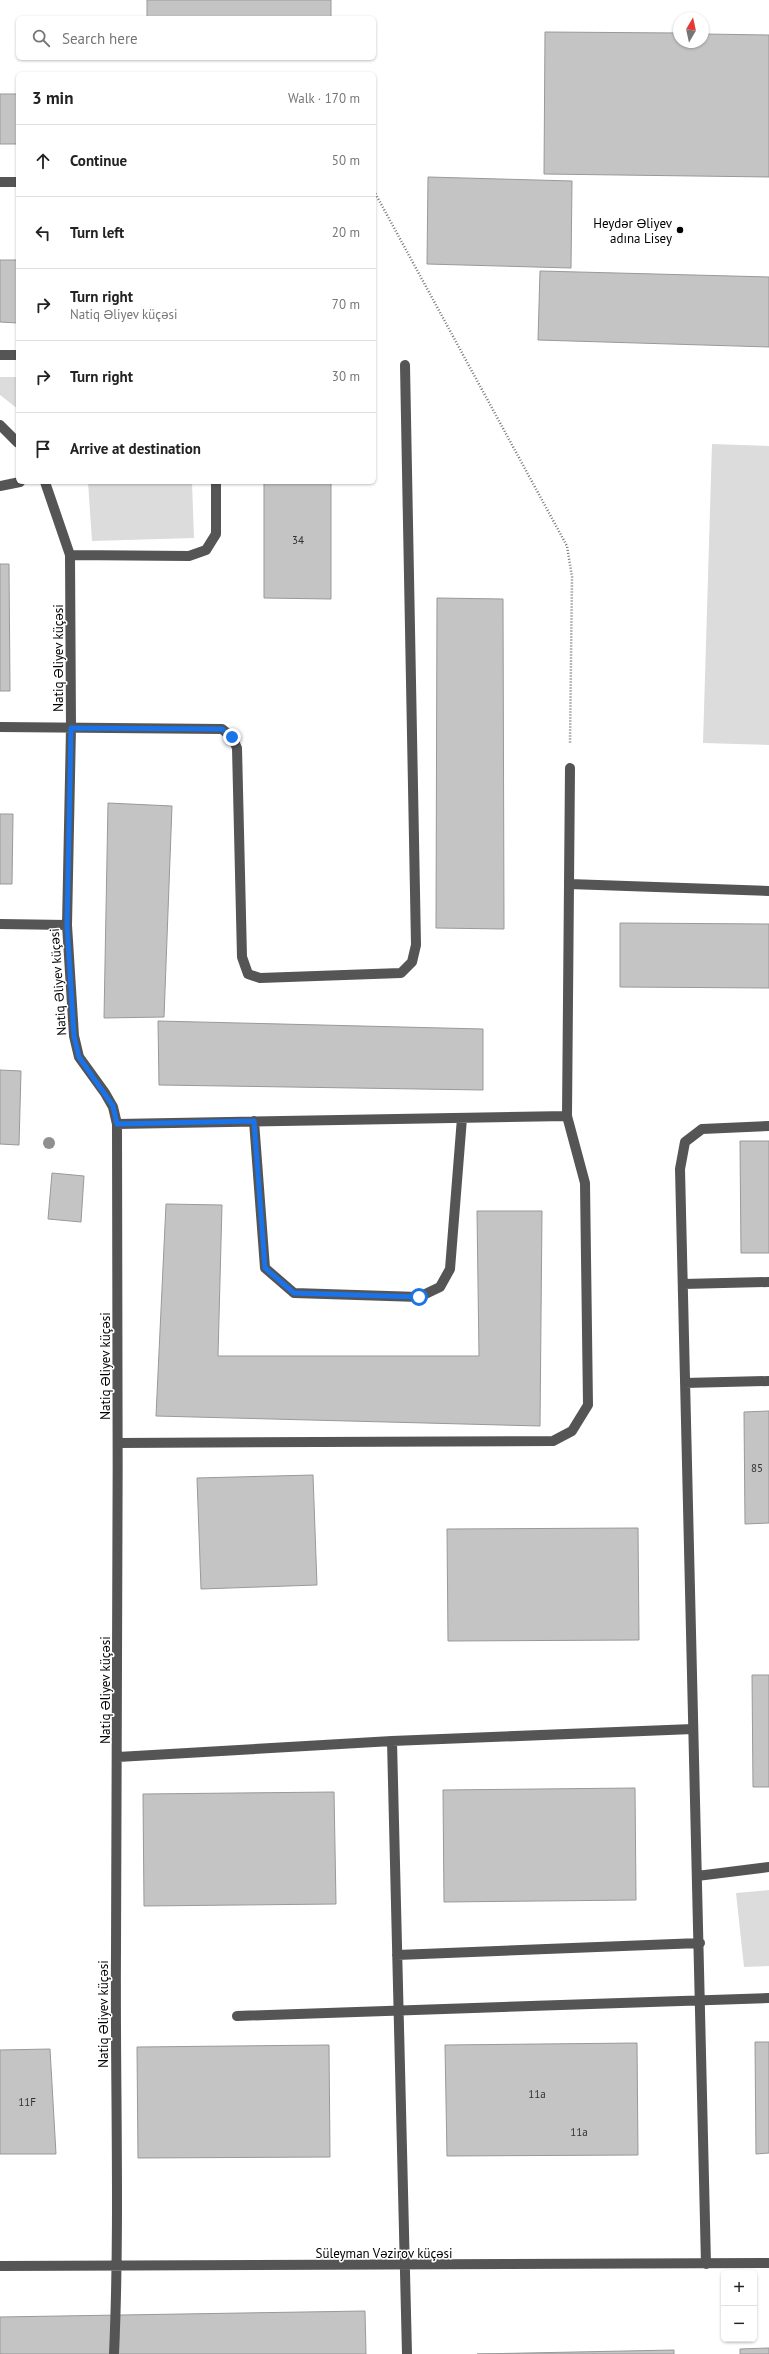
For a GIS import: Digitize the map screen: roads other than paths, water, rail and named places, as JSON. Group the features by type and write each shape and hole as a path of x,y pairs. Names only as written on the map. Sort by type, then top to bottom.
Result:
{"street":[{"path":"0,182 16,182"},
{"path":"0,355 16,356"},
{"path":"0,727 222,729 232,737 238,748 242,957 248,974 260,978 400,973 412,962 416,945 404,365"},
{"path":"0,425 16,441"},
{"path":"0,486 16,483"},
{"name":"Natiq Əliyev küçəsi","path":"46,484 70,555 71,728 67,925 74,1036 79,1057 110,1102 117,1124 118,1757 116,1955 118,2265 114,2354"},
{"path":"70,555 189,556 206,550 216,534 216,484"},
{"path":"118,1443 553,1441 572,1431 588,1405 585,1183 567,1116 570,768"},
{"path":"569,884 769,891"},
{"path":"0,924 67,925"},
{"path":"117,1124 567,1116"},
{"path":"254,1121 265,1268 294,1293 419,1297 440,1287 450,1269 462,1118"},
{"path":"706,2264 700,1943 693,1730 680,1169 684,1142 702,1129 769,1126"},
{"path":"683,1284 769,1282"},
{"path":"685,1383 769,1381"},
{"path":"118,1757 392,1741 693,1730"},
{"path":"392,1741 407,2354"},
{"path":"697,1876 769,1867"},
{"path":"397,1955 700,1943"},
{"path":"237,2016 769,1998"},
{"name":"Süleyman Vəzirov küçəsi","path":"0,2266 406,2266 769,2263"}],"place":[{"name":"Heydər Əliyev adına Lisey","path":"680,230"}]}
